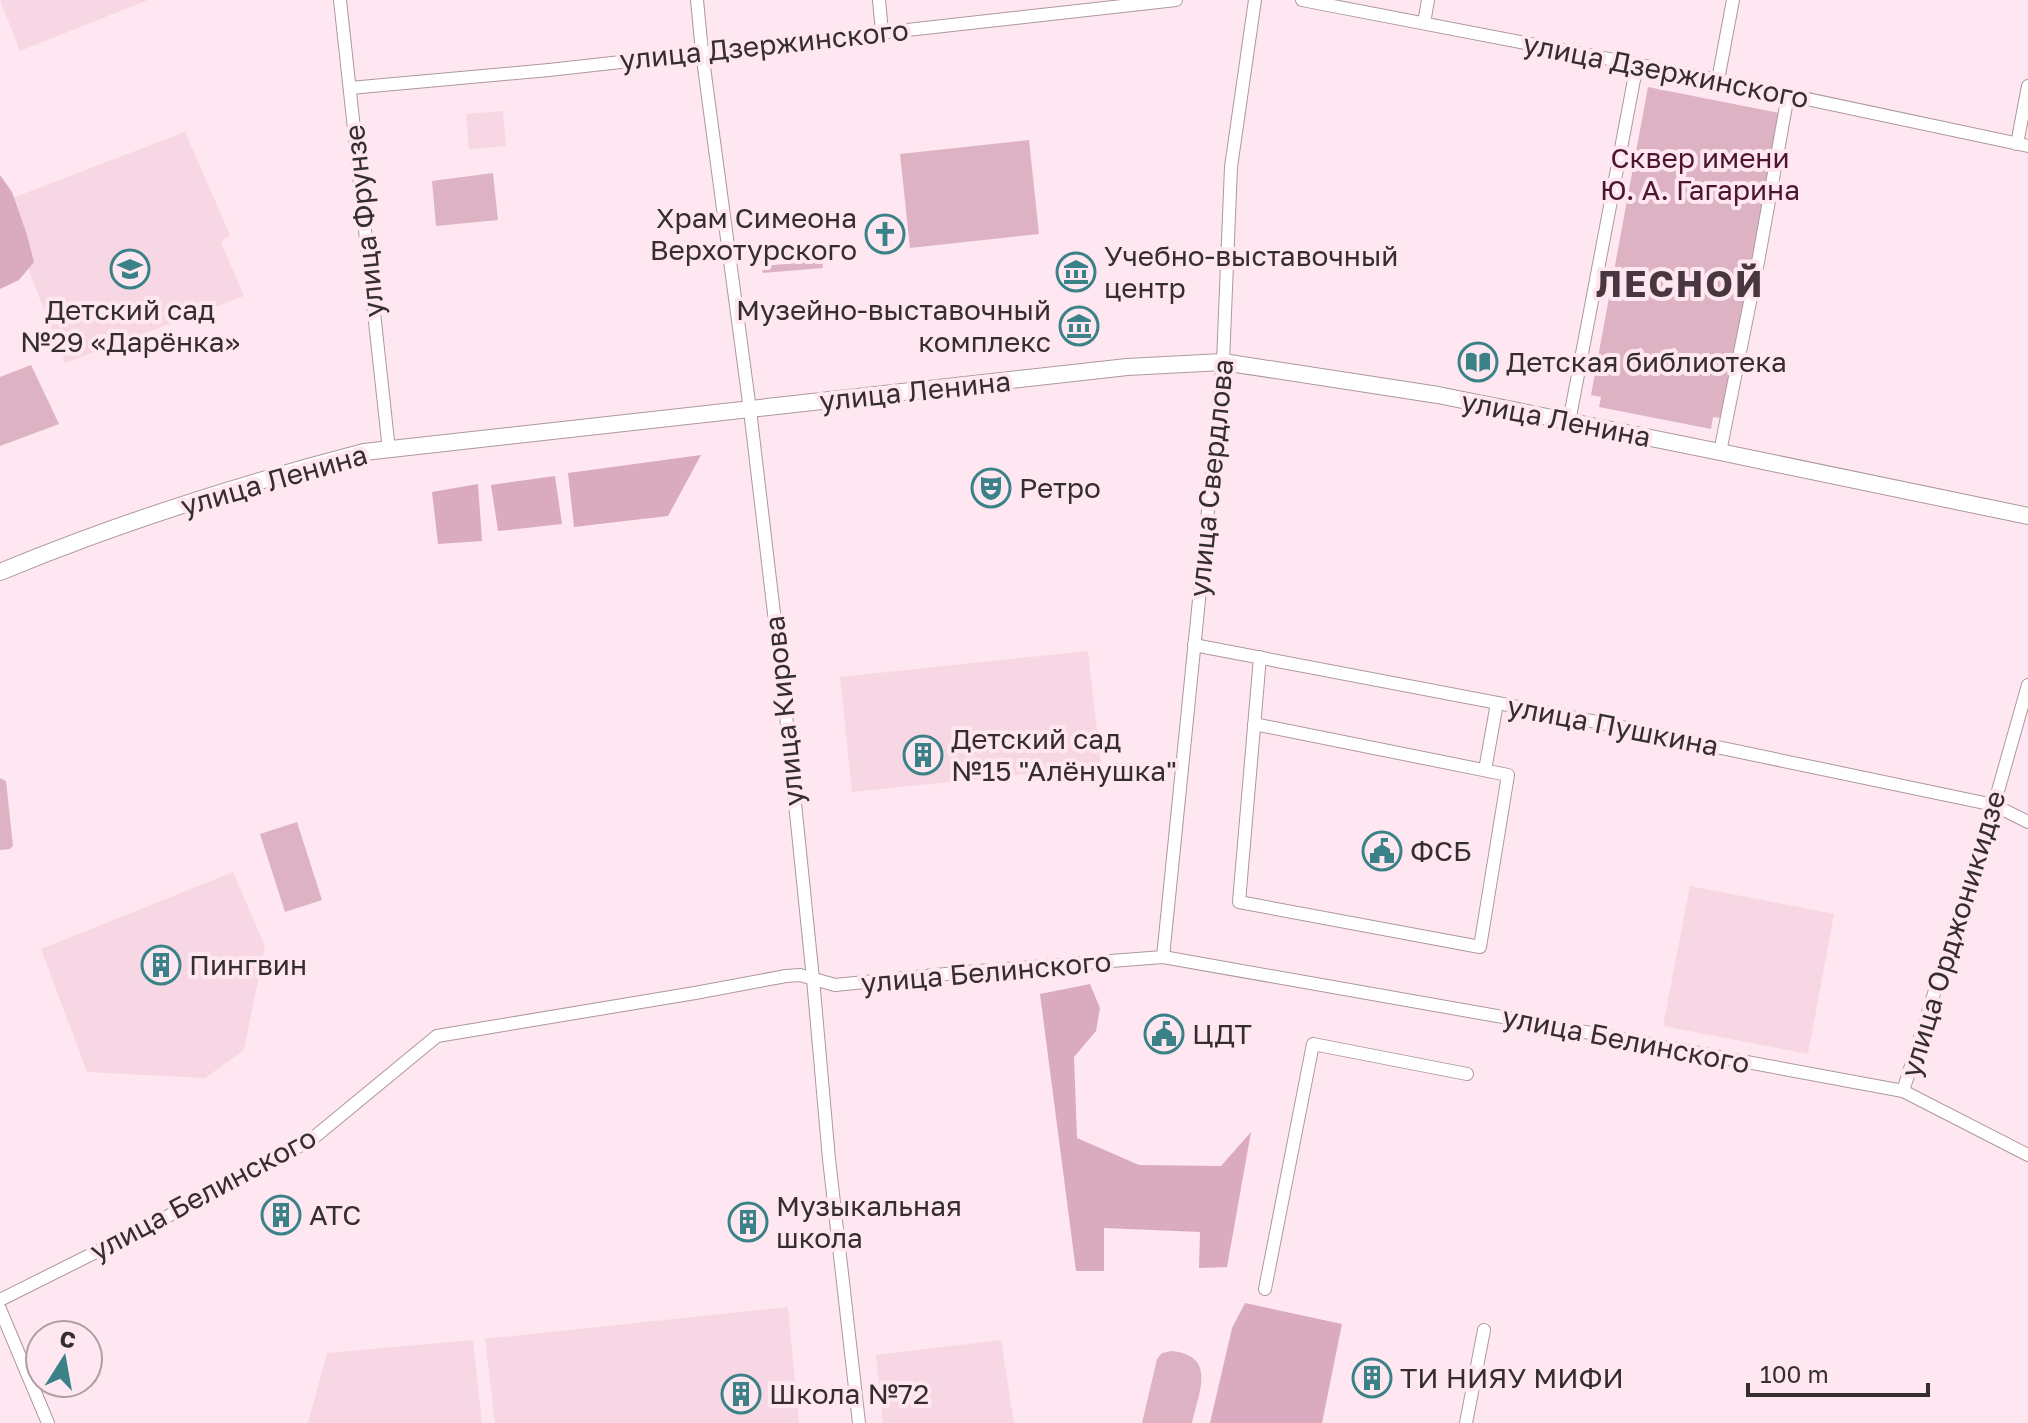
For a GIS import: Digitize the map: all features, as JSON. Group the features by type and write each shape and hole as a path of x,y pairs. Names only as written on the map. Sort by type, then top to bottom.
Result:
{"main road":[{"name":"улица Ленина","path":"0,572 98,533 281,473 389,445 1223,359 1438,392 1862,477 2028,516"},
{"path":"0,565 81,532 269,468 360,444 389,445"},
{"path":"1862,477 2028,506"}],"street":[{"name":"улица Фрунзе","path":"340,0 389,445"},
{"name":"улица Кирова","path":"697,0 786,715 829,1159 859,1423"},
{"path":"879,0 882,32"},
{"name":"улица Дзержинского","path":"350,88 549,70 1096,4 1176,0"},
{"name":"улица Свердлова","path":"1163,957 1223,359 1231,167 1255,0"},
{"name":"улица Дзержинского","path":"1302,0 1718,80 2022,145"},
{"path":"1424,23 1428,0"},
{"path":"1718,80 1733,0"},
{"path":"1570,418 1637,64"},
{"path":"2022,145 2028,86"},
{"path":"1721,448 1788,95"},
{"name":"улица Пушкина","path":"1194,645 1497,703 1994,805 2028,822"},
{"path":"1254,724 1508,775 1480,947 1239,902 1254,724 1260,657"},
{"name":"улица Орджоникидзе","path":"1903,1091 1994,805 2028,685"},
{"path":"1485,770 1497,703"},
{"name":"улица Белинского","path":"0,1300 220,1190 312,1139 437,1036 786,976 800,975 835,985 1163,957 1903,1091 2028,1155"},
{"path":"1265,1289 1313,1044 1467,1074"},
{"path":"0,1309 48,1423"},
{"path":"1466,1423 1484,1330"}],"shaded area":[{"path":"0,0 148,0 20,51"},
{"path":"503,111 506,146 469,149 466,114"},
{"name":"Детский сад №29 «Дарёнка»","path":"185,132 230,235 221,242 244,296 65,363 2,202"},
{"path":"0,175 12,192 34,262 19,280 0,289"},
{"path":"701,455 668,516 574,527 568,473"},
{"path":"555,476 562,524 498,531 491,485"},
{"path":"478,484 482,541 438,544 432,492"},
{"path":"1088,651 1101,766 852,792 840,677"},
{"path":"233,872 265,946 244,1050 205,1078 87,1072 41,949"},
{"path":"1690,886 1834,914 1808,1054 1663,1026"},
{"path":"1090,984 1100,1008 1096,1031 1074,1057 1077,1138 1139,1165 1221,1166 1251,1132 1227,1267 1199,1268 1200,1232 1104,1228 1104,1271 1076,1271 1040,994"},
{"path":"1245,1303 1342,1324 1322,1423 1210,1423 1232,1328"},
{"path":"788,1307 799,1423 495,1423 485,1339"},
{"path":"473,1340 482,1423 308,1423 327,1353"},
{"path":"1001,1340 1014,1423 883,1423 876,1355"}],"green space":[{"name":"Сквер имени Ю. А. Гагарина","path":"1648,87 1779,113 1722,418 1713,417 1711,429 1599,407 1601,397 1591,395"},
{"path":"1029,140 1039,234 910,248 900,154"},
{"path":"493,173 498,220 436,226 432,181"},
{"path":"822,261 823,268 763,273 762,266"},
{"path":"31,365 59,424 0,446 0,377"},
{"path":"0,778 6,781 13,846 0,850"},
{"path":"297,822 322,900 285,912 260,834"},
{"path":"1172,1351 1186,1354 1200,1368 1201,1388 1192,1423 1142,1423 1157,1359 1162,1353"}],"place":[{"name":"Храм Симеона Верхотурского","path":"885,234"},
{"name":"Детский сад №29 «Дарёнка»","path":"130,269"},
{"name":"Учебно-выставочный центр","path":"1076,272"},
{"name":"Музейно-выставочный комплекс","path":"1079,326"},
{"name":"Детская библиотека","path":"1478,362"},
{"name":"Ретро","path":"991,488"},
{"name":"Детский сад №15 \"Алёнушка\"","path":"923,755"},
{"name":"ФСБ","path":"1382,851"},
{"name":"Пингвин","path":"161,965"},
{"name":"ЦДТ","path":"1164,1034"},
{"name":"АТС","path":"281,1215"},
{"name":"Музыкальная школа","path":"748,1222"},
{"name":"ТИ НИЯУ МИФИ","path":"1372,1378"},
{"name":"Школа №72","path":"741,1394"}],"district":[{"name":"ЛЕСНОЙ","path":"1680,284"}]}
